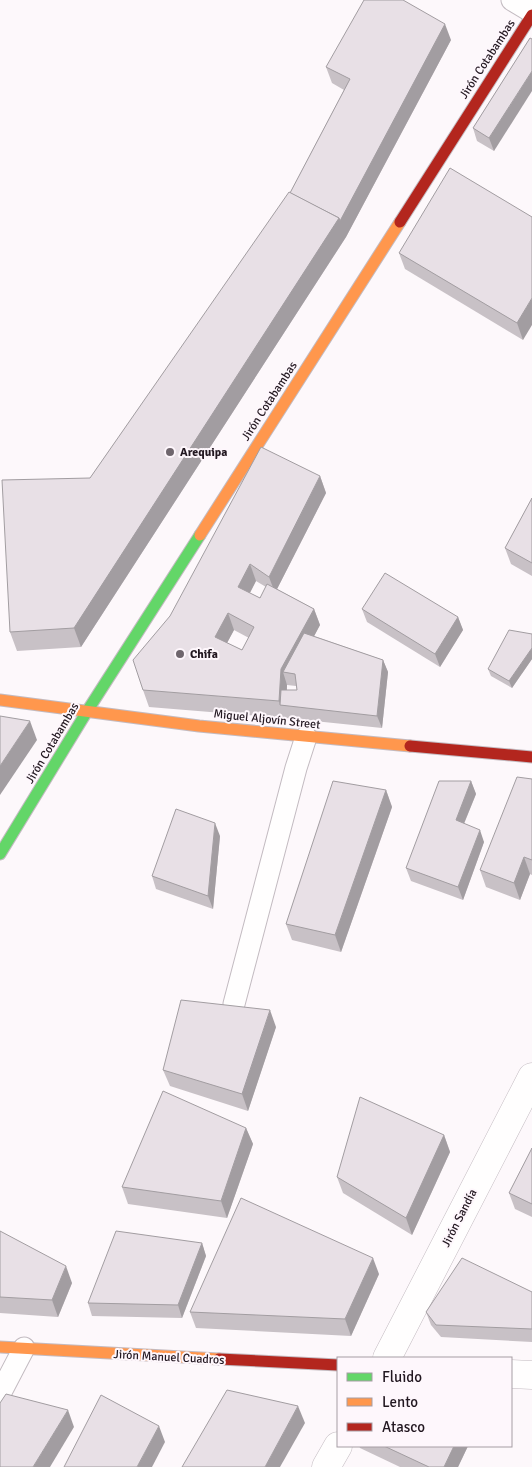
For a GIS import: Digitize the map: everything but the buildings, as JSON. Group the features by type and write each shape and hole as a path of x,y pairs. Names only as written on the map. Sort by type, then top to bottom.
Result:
{"street":[{"name":"Jirón Cotabambas","path":"0,854 86,713 532,13"},
{"name":"Miguel Aljovín Street","path":"0,700 86,713 306,737 532,757"},
{"name":"Jirón Sandía","path":"388,1357 532,1077"},
{"name":"Jirón Manuel Cuadros","path":"0,1347 337,1366"},
{"path":"512,1374 532,1374"},
{"path":"326,1467 337,1447"}],"lane":[{"path":"512,0 532,13"},
{"path":"234,1004 296,768 306,737"},
{"path":"0,1394 24,1348"}],"traffic: fast":[{"path":"0,854 86,713 200,535"}],"traffic: slow":[{"path":"200,535 400,222"},
{"path":"0,700 199,726 410,746"},
{"path":"0,1347 219,1359"}],"traffic: jam":[{"path":"400,222 532,15"},
{"path":"410,746 532,757"},
{"path":"219,1359 337,1365"}],"place":[{"name":"Arequipa","path":"170,452"},
{"name":"Chifa","path":"180,654"}]}
